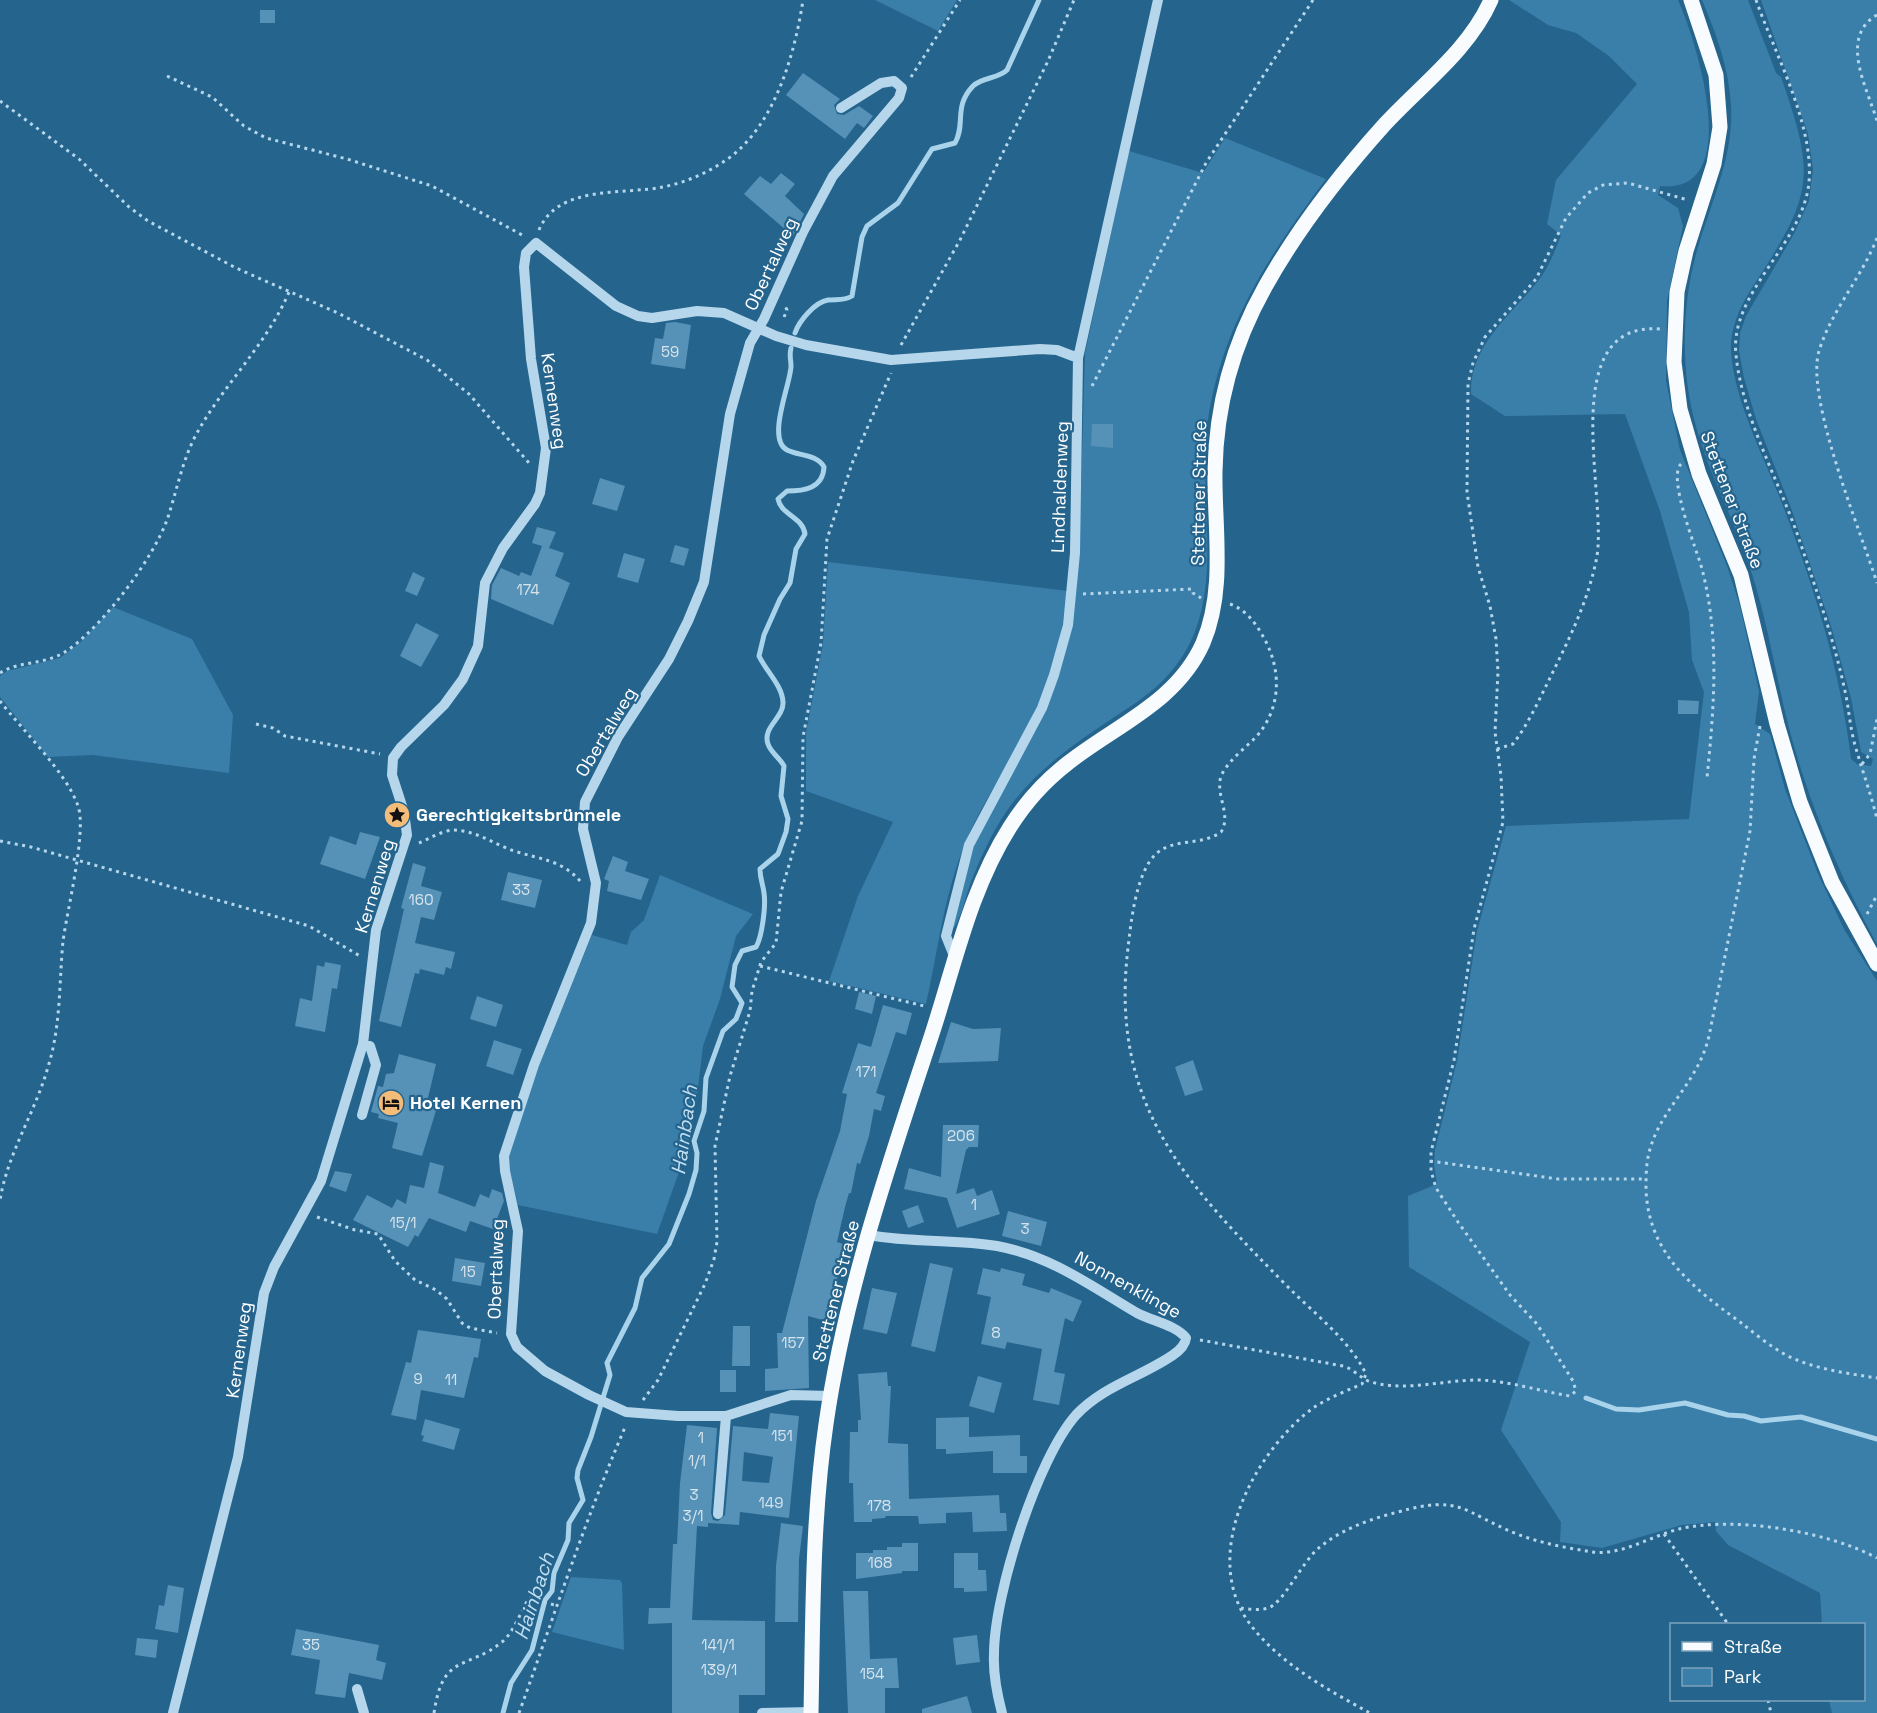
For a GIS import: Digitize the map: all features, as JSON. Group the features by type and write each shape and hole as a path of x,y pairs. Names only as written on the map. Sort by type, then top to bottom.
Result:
{"main road":[{"name":"Stettener Straße","path":"811,1712 813,1568 830,1396 850,1303 869,1235 954,957 978,893 1017,817 1052,778 1089,747 1153,705 1178,682 1203,643 1214,601 1218,429 1229,372 1248,319 1277,267 1326,195 1377,133 1470,35 1491,0"},
{"name":"Stettener Straße","path":"1691,0 1712,61 1719,102 1719,138 1679,279 1674,330 1677,396 1692,456 1741,575 1786,758 1816,845 1847,913 1877,964"}],"street":[{"name":"Lindhaldenweg","path":"954,957 946,936 967,849 1046,698 1066,633 1072,593 1079,414 1078,358 1158,0"},
{"path":"841,108 885,82 894,81 902,88"},
{"name":"Obertalweg","path":"830,1396 791,1395 726,1416 633,1413 612,1407 538,1366 517,1347 511,1334 518,1231 505,1171 506,1148 534,1065 585,941 594,906 596,883 583,829 585,802 618,737 669,659 697,601 711,548 731,407 748,348 833,176 899,98 902,88"},
{"path":"536,243 609,302 631,314 652,318 697,311 715,312 733,316 758,328 813,347 897,360 1040,349 1057,350 1078,358"},
{"name":"Kernenweg","path":"173,1713 238,1456 264,1293 274,1267 305,1213 330,1156 363,1044 372,963 381,911 403,850 407,825 392,775 393,758 401,747 444,705 468,669 479,640 485,584 503,548 535,504 542,480 546,448 531,359 524,267 526,253 536,243"},
{"path":"362,1115 376,1063 370,1046 363,1044"},
{"name":"Nonnenklinge","path":"869,1235 894,1240 988,1245 1020,1252 1074,1273 1140,1314 1180,1332 1186,1340"},
{"path":"1002,1713 995,1682 994,1654 1001,1599 1028,1511 1057,1442 1088,1405 1113,1387 1173,1355 1186,1340"},
{"path":"718,1514 726,1416"},
{"path":"357,1689 364,1713"},
{"path":"762,1713 811,1712"}],"path":[{"path":"167,76 212,97 244,126 266,138 347,159 432,186 536,243 541,225 564,204 598,194 656,189 679,183 703,174 733,155 758,129 770,106 793,44 803,0"},
{"path":"902,88 919,67 960,0"},
{"path":"519,1713 558,1606 583,1527 633,1413 658,1380 705,1284 714,1259 717,1242 714,1150 730,1077 750,1011 752,993 760,966 776,943 781,892 802,820 804,732 821,643 827,539 853,461 897,360 897,354 960,240 1048,61 1074,0"},
{"path":"1079,414 1106,355 1206,163 1313,0"},
{"path":"1756,0 1802,127 1809,162 1809,183 1805,201 1793,229 1743,313 1737,329 1735,355 1748,406 1793,522 1821,607 1842,680 1854,742 1877,819"},
{"path":"1877,15 1864,26 1857,47 1858,61 1877,121"},
{"path":"0,101 79,159 141,216 204,252 338,313 438,368 478,404 542,480"},
{"path":"1646,1179 1558,1179 1494,1168 1430,1161 1454,1060 1474,929 1502,834 1503,794 1497,749 1496,639 1490,606 1476,559 1467,492 1468,384 1473,363 1490,330 1541,271 1566,218 1588,193 1603,185 1628,183 1702,203"},
{"path":"1877,238 1827,333 1816,370 1819,400 1828,432 1877,583"},
{"path":"0,673 11,668 45,662 65,652 86,634 127,587 163,529 196,435 274,321 289,292"},
{"path":"1497,749 1513,744 1530,718 1574,629 1597,557 1592,418 1603,365 1611,347 1624,334 1654,329 1674,330"},
{"path":"1692,456 1679,466 1677,472 1680,500 1702,571 1714,649 1707,778"},
{"path":"1072,593 1126,594 1192,589 1193,593 1201,598 1243,611 1261,633 1277,668 1276,697 1265,725 1221,776 1219,786 1225,822 1221,832 1209,838 1161,850 1152,859 1143,875 1132,914 1127,952 1126,1017 1129,1052 1146,1107 1159,1134 1186,1172 1249,1247 1351,1352 1364,1370 1366,1379 1312,1409 1275,1447 1256,1474 1243,1500 1231,1543 1231,1580 1241,1608 1259,1634 1302,1672 1370,1713"},
{"path":"1771,700 1757,737 1750,831 1705,1052 1693,1078 1655,1135 1649,1150 1646,1179 1649,1218 1655,1237 1673,1264 1692,1284 1732,1317 1789,1357 1852,1374 1877,1378"},
{"path":"0,701 75,798 81,823 52,1055 7,1168 0,1200"},
{"path":"1862,764 1870,754 1877,719"},
{"path":"256,724 273,728 285,735 371,751 393,758"},
{"path":"403,850 448,831 476,834 513,851 550,860 564,867 581,883 594,906"},
{"path":"0,841 309,926 372,963"},
{"path":"760,966 939,1010"},
{"name":"Nonnenklinge","path":"1186,1340 1206,1340 1261,1349 1343,1366 1355,1370 1366,1379 1408,1386 1479,1380 1517,1384 1570,1396 1576,1391 1574,1381 1537,1324 1510,1295 1439,1194 1432,1177 1430,1161"},
{"path":"305,1213 355,1230 378,1234 395,1261 415,1280 436,1290 447,1299 459,1320 468,1327 511,1334"},
{"path":"1241,1608 1265,1609 1276,1604 1305,1561 1338,1535 1377,1518 1426,1505 1458,1505 1517,1534 1591,1552 1613,1550 1696,1527 1784,1529 1833,1539 1877,1558"},
{"path":"1664,1534 1727,1623"},
{"path":"434,1713 447,1673 464,1660 503,1641 529,1598 558,1606"}],"green space":[{"path":"875,0 957,0 938,31"},
{"path":"1509,0 1678,0 1695,47 1703,79 1708,111 1708,142 1702,166 1686,182 1660,186 1658,195 1678,208 1683,226 1667,301 1666,381 1680,450 1727,566 1740,606 1759,691 1755,724 1770,734 1785,789 1818,874 1845,931 1877,981 1877,1713 1832,1713 1829,1701 1865,1701 1865,1623 1822,1623 1820,1593 1728,1545 1716,1531 1715,1522 1682,1525 1602,1548 1560,1542 1561,1522 1501,1430 1530,1342 1409,1267 1408,1196 1437,1184 1434,1165 1435,1150 1457,1061 1477,931 1506,826 1689,819 1704,692 1692,660 1689,612 1660,511 1625,414 1505,416 1471,394 1472,376 1477,360 1494,332 1542,276 1561,235 1547,224 1556,180 1637,84 1609,56 1576,33 1548,25"},
{"path":"1702,0 1748,0 1776,73 1781,77 1800,137 1803,182 1799,203 1790,225 1742,305 1731,341 1733,370 1751,430 1783,506 1816,599 1841,694 1851,759 1857,764 1871,766 1873,759 1861,752 1851,698 1831,626 1791,508 1756,419 1739,351 1740,333 1746,316 1795,232 1809,201 1813,169 1808,134 1761,0 1877,0 1877,944 1826,839 1806,784 1789,728 1763,612 1752,574 1700,440 1687,384 1685,325 1692,271 1726,158 1731,123 1730,91 1725,64"},
{"path":"1225,138 1326,179 1283,238 1265,268 1233,330 1221,363 1206,435 1206,582 1200,615 1188,646 1168,675 1137,702 1086,736 1054,761 1024,789 1011,805 984,852 954,928 952,925 976,839 1055,686 1081,489 1085,353 1129,151 1203,173"},
{"path":"828,562 1068,591 1055,656 1039,704 980,812 958,863 947,903 926,1004 829,981 858,896 893,822 806,791 806,733 823,644"},
{"path":"113,607 192,639 233,715 229,773 93,755 48,757 0,697 0,676 7,671 60,658 81,642"},
{"path":"660,875 753,914 736,936 720,999 703,1046 695,1113 685,1155 657,1234 518,1205 508,1164 510,1147 548,1041 592,935 627,945 631,932 644,920"},
{"path":"571,1577 620,1580 622,1583 624,1650 552,1632"}],"building":[{"path":"260,10 275,10 275,23 260,23"},
{"path":"803,73 840,99 834,105 837,114 844,115 859,106 873,116 864,128 857,123 845,139 786,95"},
{"path":"781,173 795,184 785,196 804,214 793,236 744,194 760,176 771,184"},
{"path":"666,323 691,325 685,369 651,364 655,338 663,339"},
{"path":"1092,424 1113,424 1113,448 1091,446"},
{"path":"600,478 625,486 617,511 592,504"},
{"path":"537,527 556,532 549,548 564,553 555,576 570,583 553,625 491,599 492,585 501,568 519,576 521,572 531,576 542,546 532,543"},
{"path":"675,545 689,549 684,566 670,562"},
{"path":"624,553 645,559 638,583 617,577"},
{"path":"413,572 425,578 417,596 405,591"},
{"path":"416,623 439,635 421,667 400,656"},
{"path":"1678,700 1699,701 1698,714 1678,714"},
{"path":"360,832 380,837 365,879 320,864 330,836 356,845"},
{"path":"613,856 628,862 625,871 649,879 641,900 607,891 609,881 604,879"},
{"path":"413,863 426,867 421,886 442,892 434,920 421,917 415,943 455,952 451,969 446,967 444,975 420,969 419,974 415,973 401,1027 379,1021 404,909 401,908"},
{"path":"508,872 542,880 535,908 501,900"},
{"path":"325,962 341,965 337,989 332,988 325,1032 295,1026 300,998 312,1001 317,965 324,967"},
{"path":"859,992 876,996 872,1014 855,1009"},
{"path":"477,996 503,1005 496,1027 470,1019"},
{"path":"883,1005 912,1013 906,1035 896,1032 876,1093 885,1096 881,1111 874,1109 869,1136 860,1164 857,1163 851,1193 849,1193 845,1207 837,1242 846,1245 826,1321 808,1316 809,1388 765,1391 765,1369 778,1368 777,1333 782,1333 816,1201 840,1131 847,1094 842,1093 858,1043 871,1047"},
{"path":"951,1022 973,1029 1001,1028 998,1061 938,1063"},
{"path":"494,1040 522,1049 513,1075 486,1066"},
{"path":"399,1054 436,1064 428,1098 439,1101 422,1156 392,1148 398,1123 378,1118 379,1114 371,1112 378,1086 383,1087 386,1074 394,1073"},
{"path":"1193,1060 1203,1090 1185,1096 1175,1067"},
{"path":"943,1125 979,1125 978,1147 969,1147 966,1150 956,1194 974,1188 977,1196 992,1190 1000,1214 957,1228 947,1198 904,1189 909,1168 941,1177"},
{"path":"430,1162 444,1166 438,1193 475,1207 480,1194 489,1198 492,1189 502,1193 504,1201 493,1229 470,1221 466,1232 429,1218 418,1237 415,1235 408,1247 353,1220 367,1195 392,1208 397,1199 406,1204 410,1185 424,1188"},
{"path":"335,1171 352,1174 346,1192 329,1186"},
{"path":"918,1205 924,1222 908,1228 902,1211"},
{"path":"1008,1211 1047,1222 1041,1246 1002,1236"},
{"path":"455,1258 485,1263 481,1286 452,1281"},
{"path":"930,1263 953,1268 935,1352 911,1346"},
{"path":"983,1268 1000,1272 1001,1268 1025,1274 1022,1285 1049,1293 1051,1288 1082,1301 1073,1322 1065,1318 1054,1372 1065,1374 1059,1405 1033,1400 1042,1349 1007,1342 1005,1349 981,1344 991,1297 977,1294"},
{"path":"872,1288 897,1293 887,1334 863,1329"},
{"path":"733,1326 750,1326 750,1366 732,1366"},
{"path":"418,1330 481,1339 478,1358 474,1357 464,1398 421,1390 416,1420 391,1415 406,1362 411,1363"},
{"path":"720,1370 736,1370 736,1392 720,1392"},
{"path":"887,1372 888,1386 891,1386 888,1443 908,1444 909,1499 999,1495 1000,1513 1006,1513 1007,1531 973,1532 972,1512 946,1513 946,1523 919,1524 918,1516 886,1516 872,1519 872,1522 854,1522 853,1483 849,1483 850,1432 858,1432 858,1420 861,1420 858,1374"},
{"path":"978,1376 1002,1383 994,1413 969,1406"},
{"path":"770,1413 799,1416 789,1518 740,1512 739,1525 708,1523 708,1527 697,1526 692,1620 765,1621 765,1695 739,1695 739,1713 672,1713 672,1623 648,1624 649,1608 670,1608 673,1544 677,1544 680,1483 687,1425 717,1428 711,1513 713,1520 718,1521 725,1515 733,1426 768,1429","holes":["744,1452 773,1457 769,1483 742,1481"]},
{"path":"969,1417 969,1437 1020,1435 1020,1456 1027,1456 1027,1473 993,1473 993,1451 946,1454 946,1449 936,1449 936,1418"},
{"path":"425,1419 460,1429 454,1450 422,1441 424,1436 421,1435"},
{"path":"781,1523 803,1526 799,1559 798,1622 775,1622 776,1566"},
{"path":"902,1543 918,1543 918,1571 902,1571 902,1573 856,1579 856,1553 873,1553 873,1550 887,1550 887,1547 902,1547"},
{"path":"954,1553 978,1553 978,1570 986,1570 987,1591 964,1592 964,1588 954,1588"},
{"path":"168,1585 184,1588 178,1633 155,1629 159,1605 164,1606"},
{"path":"843,1591 868,1591 870,1659 897,1658 899,1688 885,1688 885,1713 848,1713"},
{"path":"296,1629 379,1645 376,1660 386,1663 382,1680 349,1673 345,1698 315,1694 320,1660 291,1655"},
{"path":"977,1635 980,1662 956,1665 953,1638"},
{"path":"137,1638 158,1640 156,1658 135,1655"},
{"path":"967,1696 972,1713 922,1713 922,1709"}],"waterway":[{"name":"Hainbach","path":"795,333 804,318 818,304 852,296 862,237 867,226 898,203 932,149 955,143 960,129 961,108 967,94 977,83 1007,70 1039,0"},
{"name":"Hainbach","path":"503,1713 511,1683 532,1650 545,1600 552,1591 554,1573 568,1540 569,1523 583,1500 577,1478 578,1470 610,1375 607,1363 635,1308 642,1278 669,1244 689,1194 696,1170 697,1153 694,1141 704,1111 706,1078 723,1031 736,1019 742,1003 732,987 735,965 742,951 756,947 762,929 764,890 760,869 778,854 786,832 788,819 781,796 784,766 769,747 767,738 783,702 777,684 759,656 764,635 790,583 796,549 805,534 800,524 783,509 778,499 787,491 805,489 816,484 823,474 824,467 812,457 787,450 781,444 779,423 790,374 791,348"},
{"path":"1586,1398 1616,1409 1639,1410 1685,1403 1761,1421 1801,1417 1877,1439"}],"place":[{"name":"Gerechtigkeitsbrünnele","path":"397,815"},
{"name":"Hotel Kernen","path":"391,1103"}]}
